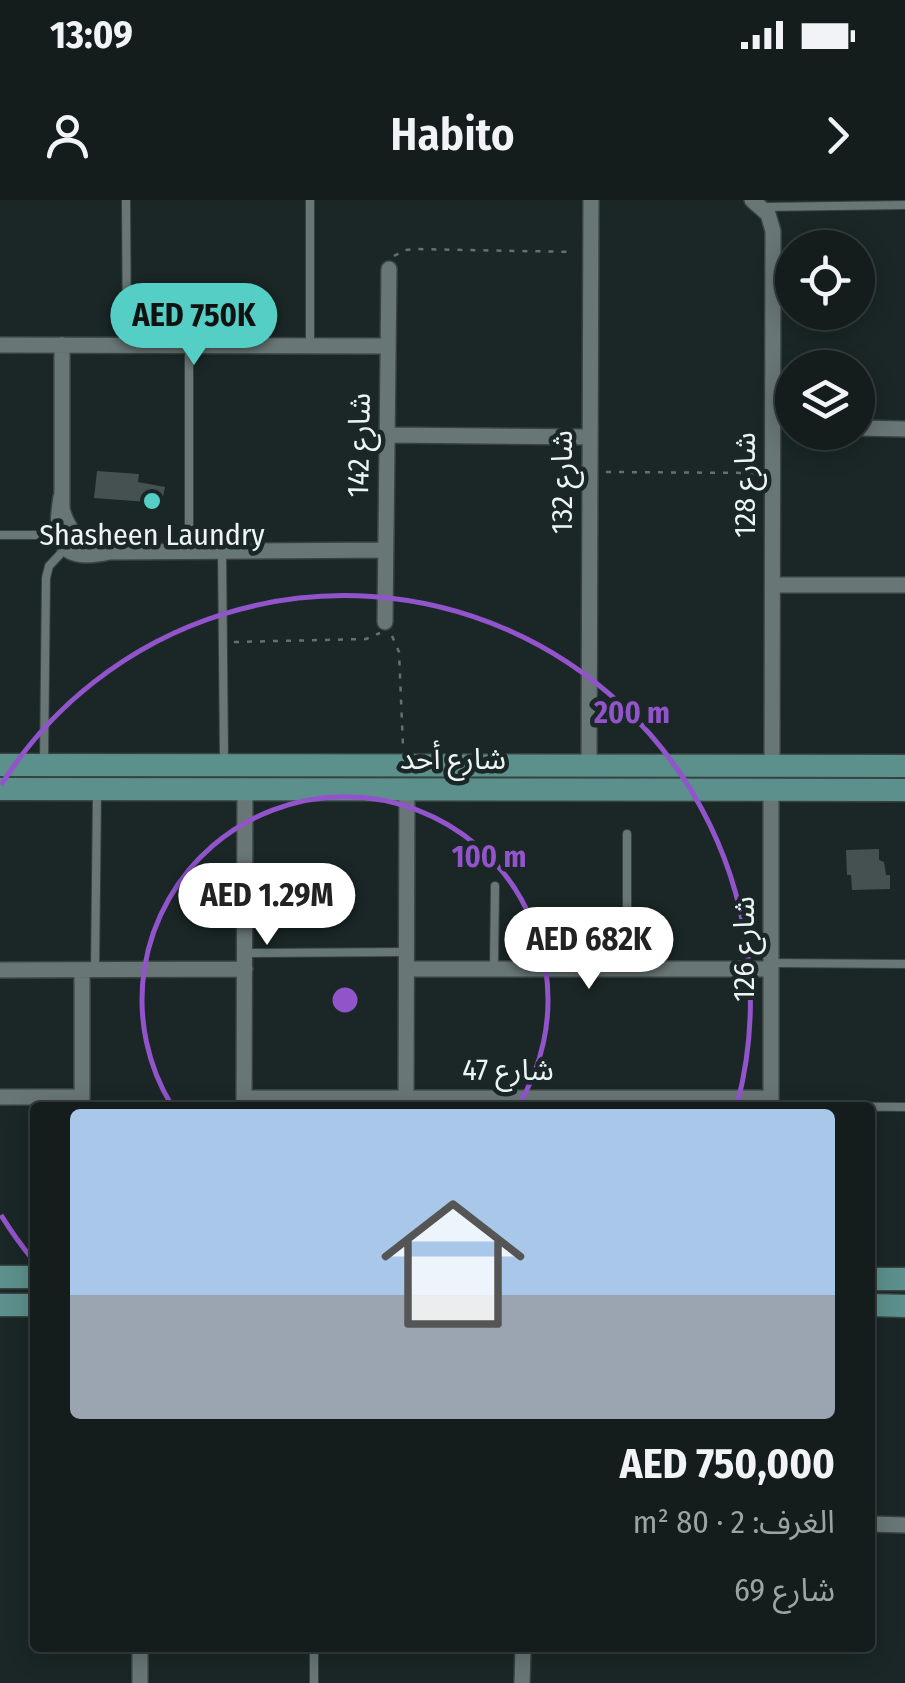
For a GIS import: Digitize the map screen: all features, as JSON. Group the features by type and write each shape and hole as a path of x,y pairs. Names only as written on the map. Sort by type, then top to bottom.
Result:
{"street":[{"name":"شارع 132","path":"589,764 591,200"},
{"name":"شارع 128","path":"758,204 772,222 773,230 772,585 761,766"},
{"name":"شارع 142","path":"384,625 388,269"},
{"path":"0,345 388,346"},
{"path":"62,345 61,497 57,526 62,541 79,556 110,552"},
{"path":"875,428 905,428"},
{"path":"387,435 590,438"},
{"path":"61,497 64,520 78,539 110,552 386,550"},
{"path":"772,585 905,585"},
{"name":"شارع أحد","path":"0,765 224,765 407,789 905,790"},
{"path":"29,790 36,765"},
{"name":"شارع أحد","path":"0,790 245,789 404,765 905,766"},
{"path":"760,790 754,786 761,766"},
{"path":"244,1102 245,789"},
{"path":"406,1098 407,789"},
{"name":"شارع 126","path":"760,790 771,966 772,1102"},
{"path":"0,970 89,970 245,961"},
{"path":"406,961 494,969 771,966"},
{"path":"0,1097 82,1102 89,970"},
{"name":"شارع 47","path":"276,1102 406,1098 493,1102"},
{"path":"0,1277 30,1278"},
{"path":"875,1278 905,1278"},
{"path":"0,1305 30,1304"},
{"path":"875,1305 905,1306"},
{"path":"875,1524 905,1524"},
{"path":"140,1652 140,1683"},
{"path":"522,1683 523,1652"}],"lane":[{"path":"126,200 128,345"},
{"path":"310,200 310,346"},
{"path":"758,204 905,205"},
{"path":"189,346 190,552"},
{"path":"0,535 62,541 46,578 36,765"},
{"path":"222,552 224,765"},
{"path":"89,970 97,790"},
{"path":"627,834 627,969"},
{"path":"494,886 494,969"},
{"path":"245,961 406,961"},
{"path":"771,966 905,964"},
{"path":"875,1106 905,1107"},
{"path":"314,1652 314,1683"}],"path":[{"path":"388,269 391,260 405,250 591,252"},
{"path":"590,472 773,473"},
{"path":"223,642 366,639 377,636 384,625 400,652 404,765"}],"building":[{"path":"97,471 139,474 138,482 165,487 161,506 94,498"},
{"path":"879,849 879,860 884,862 886,875 890,875 890,889 852,890 846,850"}],"place":[{"name":"Shasheen Laundry","path":"152,501"}]}
